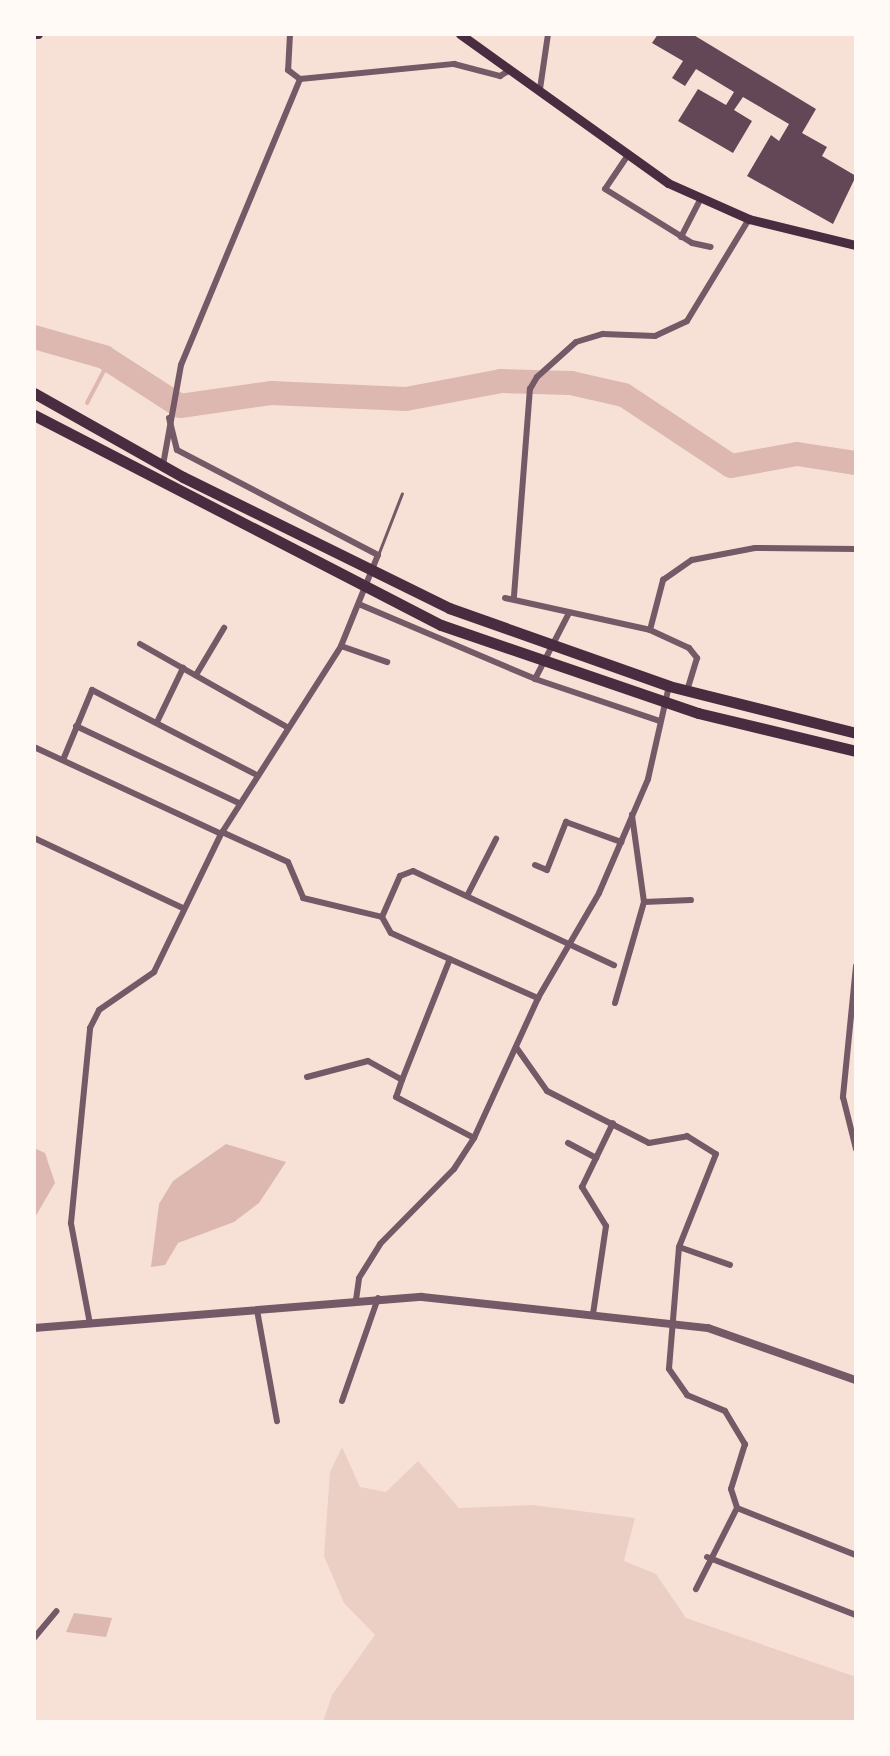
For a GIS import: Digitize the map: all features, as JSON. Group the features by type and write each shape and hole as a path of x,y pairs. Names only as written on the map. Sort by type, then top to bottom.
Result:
{"highway":[{"path":"34,393 163,465 372,573 544,645 669,686 856,733"},
{"path":"34,415 367,591 537,661 665,703 856,751"}],"main road":[{"path":"460,34 513,68 626,158 700,200 749,219 856,245"}],"street":[{"path":"290,34 288,70 300,79 454,64 500,76 513,68"},
{"path":"540,89 548,34"},
{"path":"163,465 169,418 194,332 238,243 300,79"},
{"path":"626,158 605,189 681,237 711,247"},
{"path":"681,237 700,200"},
{"path":"514,596 530,389 537,377 576,342 603,334 655,336 687,321 749,219"},
{"path":"90,1324 71,1223 90,1028 99,1010 154,972 221,833 285,726 341,646 367,591 378,555 177,450 169,418"},
{"path":"650,630 663,580 692,560 755,548 856,549"},
{"path":"505,598 514,596 569,613 650,630 694,653 687,691"},
{"path":"361,605 535,679 660,721"},
{"path":"535,679 569,613"},
{"path":"196,675 224,628"},
{"path":"140,644 285,726"},
{"path":"341,646 387,662"},
{"path":"158,720 183,668"},
{"path":"356,1300 359,1278 380,1244 454,1169 474,1138 538,998 573,940 621,842 632,815 669,686"},
{"path":"63,760 92,690 158,720 255,774"},
{"path":"76,726 239,803"},
{"path":"34,747 288,862 303,898 382,917 391,933 538,998"},
{"path":"615,1003 644,902 632,815"},
{"path":"535,865 547,870 566,822 621,842"},
{"path":"34,838 183,908"},
{"path":"468,894 496,839"},
{"path":"382,917 408,870 573,940 614,965"},
{"path":"644,902 691,900"},
{"path":"450,959 396,1097 474,1138"},
{"path":"856,966 843,1097 856,1149"},
{"path":"516,1047 547,1091 649,1143 687,1136 716,1154 679,1247 668,1321 669,1369 680,1386 741,1428 745,1444 731,1489 737,1508 707,1557 696,1589"},
{"path":"307,1077 355,1059 402,1080"},
{"path":"593,1314 606,1226 582,1187 613,1123"},
{"path":"568,1143 596,1158"},
{"path":"679,1247 730,1265"},
{"path":"34,1328 378,1298 668,1321 856,1380"},
{"path":"342,1401 378,1298"},
{"path":"257,1310 277,1421"},
{"path":"737,1508 856,1555"},
{"path":"707,1557 856,1615"},
{"path":"34,1638 57,1611"}],"lane":[{"path":"378,555 402,493"}],"shaded area":[{"path":"226,1144 286,1162 259,1203 234,1222 178,1243 165,1265 151,1267 159,1204 173,1181"},
{"path":"34,1148 45,1153 55,1183 34,1219"},
{"path":"342,1447 360,1487 386,1492 418,1461 459,1508 533,1505 635,1518 624,1561 656,1574 686,1618 856,1677 856,1722 323,1722 332,1695 375,1635 344,1603 324,1556 330,1472"},
{"path":"74,1613 112,1618 106,1637 66,1632"}],"building":[{"path":"658,34 692,34 816,109 802,133 827,147 822,156 856,176 833,224 747,176 771,135 779,141 789,124 743,97 734,110 752,121 733,153 678,121 698,89 726,105 734,92 696,69 685,86 672,78 683,61 652,43"}],"waterway":[{"path":"34,337 104,357 180,406 271,393 406,399 501,381 571,383 624,395 731,466 797,454 856,463"},
{"path":"87,403 109,361"}]}
